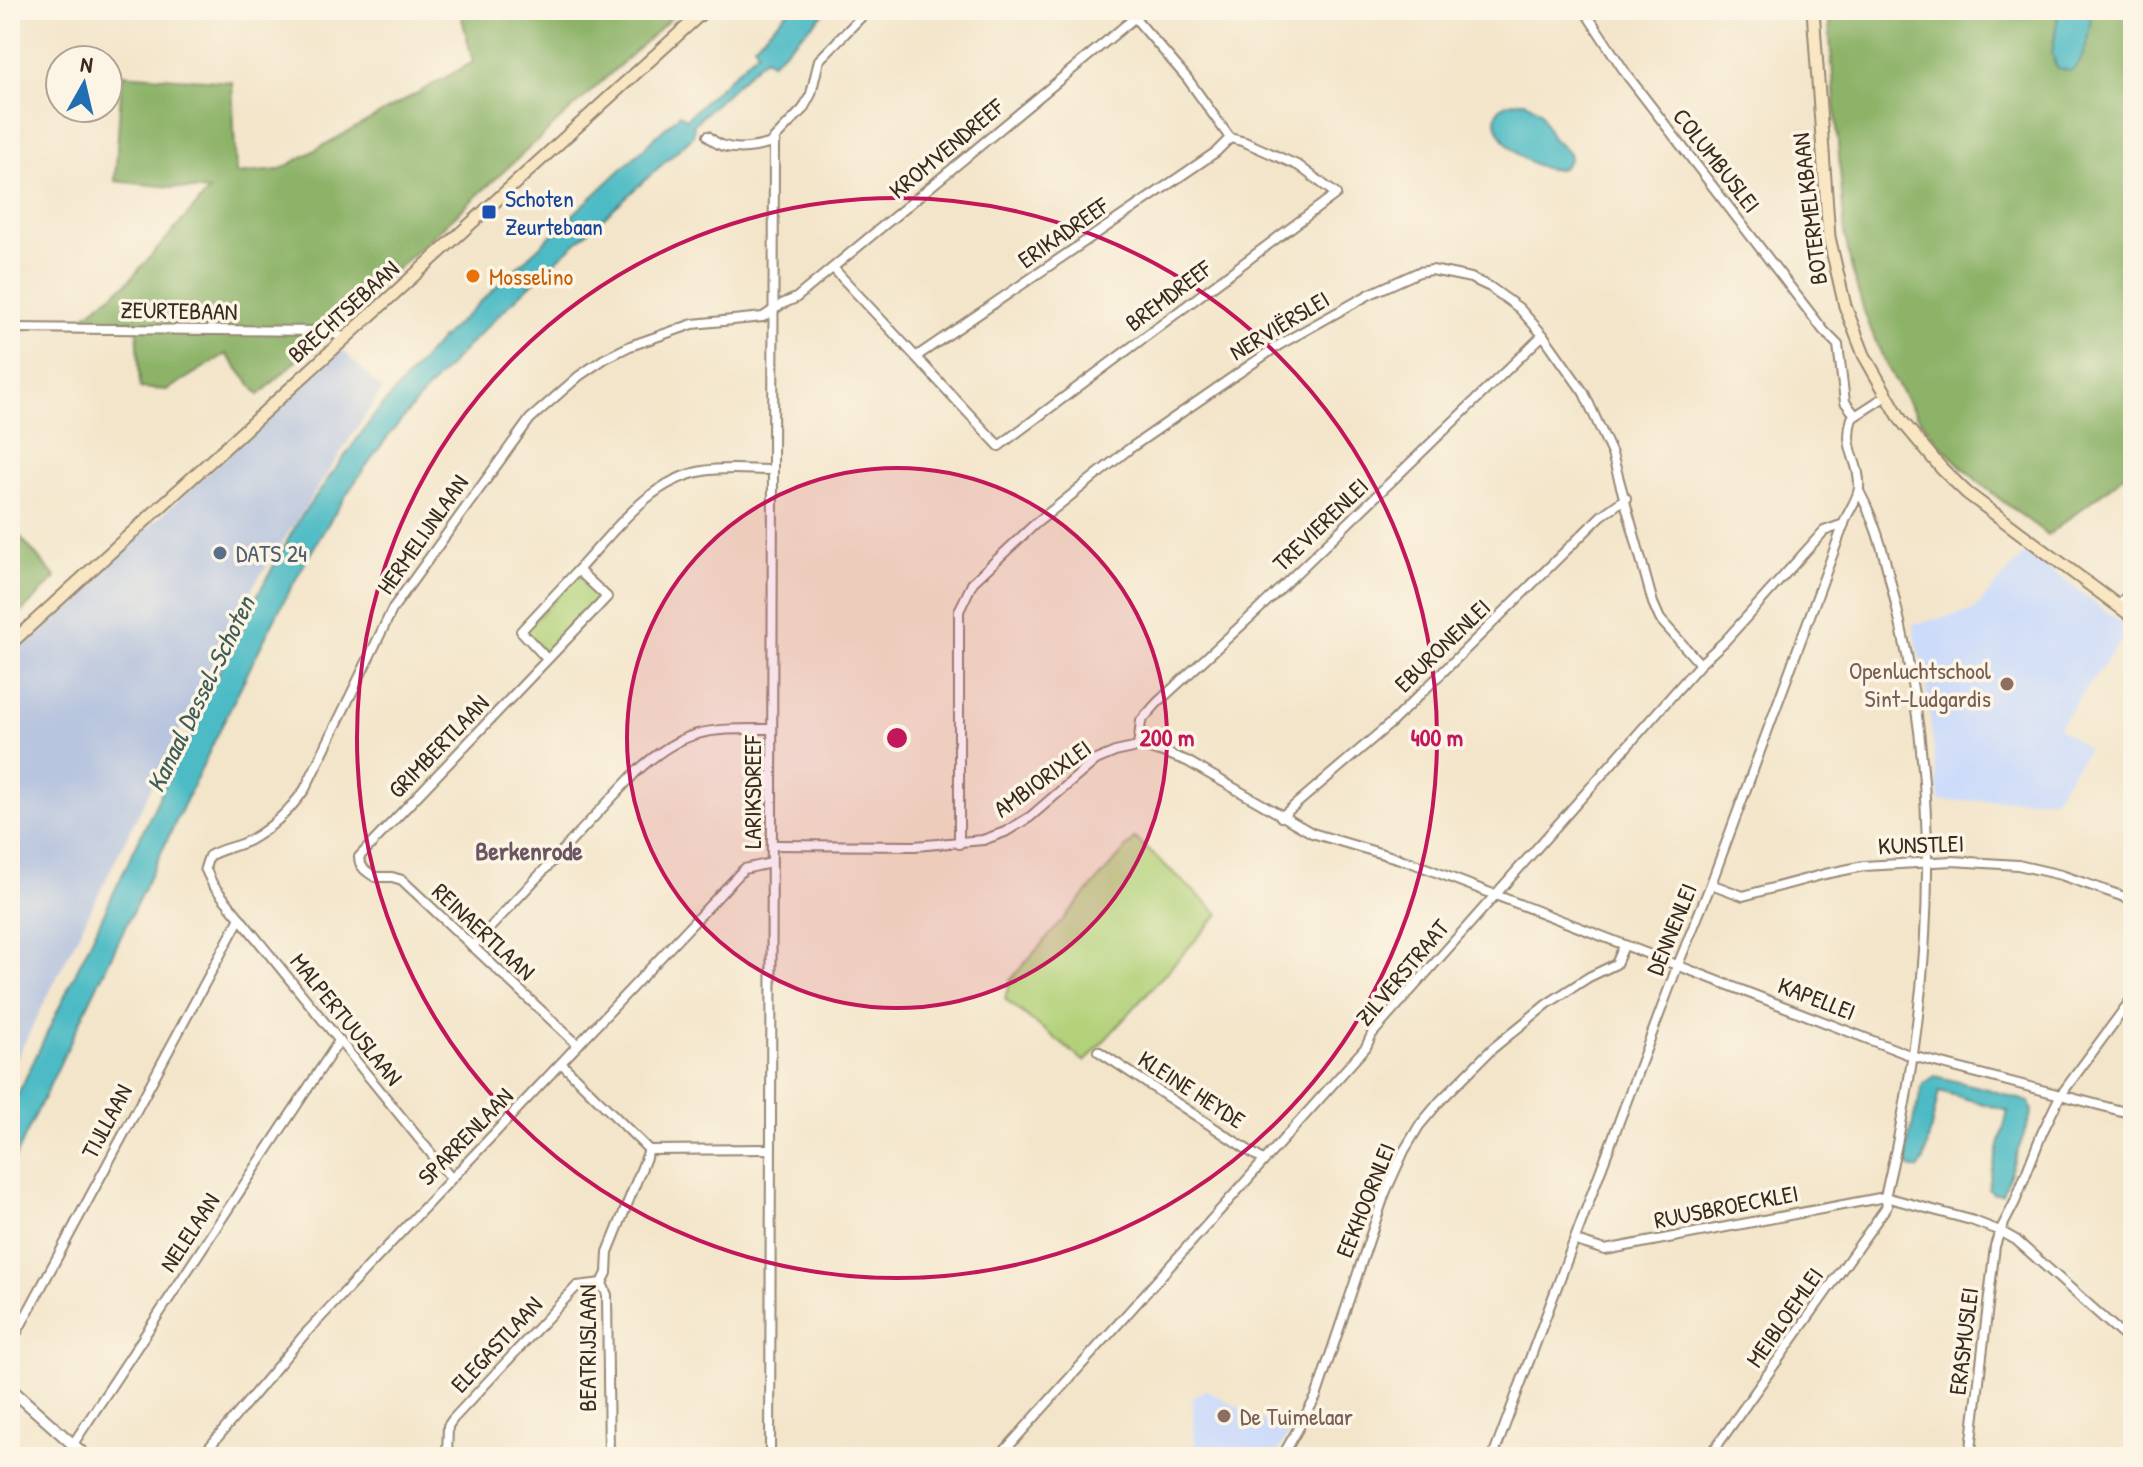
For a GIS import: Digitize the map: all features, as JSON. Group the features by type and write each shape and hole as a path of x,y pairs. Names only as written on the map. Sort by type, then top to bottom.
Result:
{"main road":[{"name":"BRECHTSEBAAN","path":"10,644 705,10"},
{"name":"BOTERMELKBAAN","path":"1813,10 1829,237 1835,272 1854,333 1886,396 1924,449 1967,493 2133,617"}],"street":[{"path":"708,136 714,143 735,148 757,148 775,142 803,109 811,94 819,60 868,10"},
{"name":"KROMVENDREEF","path":"772,311 796,298 1144,10"},
{"name":"COLUMBUSLEI","path":"1584,10 1627,75 1824,331 1838,345 1845,402 1855,415"},
{"path":"1135,18 1187,78 1230,138"},
{"name":"BREMDREEF","path":"833,268 999,446 1336,194 1299,166 1230,138"},
{"name":"ERIKADREEF","path":"917,356 1216,152 1230,138"},
{"name":"LARIKSDREEF","path":"770,1457 775,142"},
{"name":"NERVIËRSLEI","path":"959,844 959,611 973,582 1035,524 1129,449 1279,345 1370,294 1419,272 1432,270 1451,273 1490,287 1519,308 1543,335 1584,393 1612,454 1660,619 1700,664"},
{"name":"HERMELIJNLAAN","path":"213,885 205,868 209,856 249,841 272,826 305,789 393,608 530,419 579,376 630,346 693,324 763,317 772,311"},
{"name":"ZEURTEBAAN","path":"10,328 324,331 347,338"},
{"name":"TREVIERENLEI","path":"1138,747 1141,721 1157,703 1543,335"},
{"path":"1859,491 1849,427 1855,415 1886,396"},
{"path":"547,659 521,631 639,504 672,481 704,471 772,470"},
{"name":"DENNENLEI","path":"1493,1457 1859,491"},
{"name":"MEIBLOEMLEI","path":"1709,1457 1887,1206 1885,1197 1912,1056 1923,958 1928,861 1923,750 1908,656 1873,516 1859,491"},
{"name":"EBURONENLEI","path":"1281,817 1391,723 1601,516 1626,498"},
{"name":"ZILVERSTRAAT","path":"999,1457 1366,1047 1372,1034 1700,664 1725,641 1824,531 1844,524"},
{"name":"GRIMBERTLAAN","path":"359,860 607,597 578,570"},
{"path":"2118,605 2133,590"},
{"path":"472,947 636,772 663,748 682,738 712,730 772,729"},
{"path":"1138,747 1168,753 1187,761 1312,833 1410,862 1496,895"},
{"name":"AMBIORIXLEI","path":"773,845 959,844 983,840 1005,832 1030,817 1096,760 1138,747"},
{"name":"REINAERTLAAN","path":"359,860 375,877 402,880 578,1045"},
{"name":"KUNSTLEI","path":"1711,884 1743,896 1840,871 1928,861 2018,865 2061,875 2133,900"},
{"name":"SPARRENLAAN","path":"201,1457 269,1374 744,869 771,863"},
{"name":"MALPERTUUSLAAN","path":"213,885 451,1178"},
{"name":"KAPELLEI","path":"1496,895 1912,1056 2133,1114"},
{"name":"TIJLLAAN","path":"10,1345 240,918"},
{"name":"EEKHOORNLEI","path":"1282,1457 1316,1397 1385,1193 1419,1126 1492,1049 1547,1004 1616,964 1624,946"},
{"name":"ERASMUSLEI","path":"1970,1457 1995,1246 2000,1231 2060,1096 2133,997"},
{"name":"NELELAAN","path":"73,1444 339,1041"},
{"name":"KLEINE HEYDE","path":"1098,1051 1263,1160"},
{"path":"562,1064 649,1150 770,1149"},
{"name":"BEATRIJSLAAN","path":"609,1457 607,1295 602,1283 607,1273 608,1252 649,1150"},
{"path":"1885,1197 1971,1220 2016,1240 2133,1344"},
{"name":"RUUSBROECKLEI","path":"1576,1241 1605,1250 1885,1197"},
{"name":"ELEGASTLAAN","path":"447,1457 448,1426 453,1419 577,1286 602,1283"},
{"path":"10,1388 87,1457"}],"shaded area":[{"path":"342,349 382,390 245,599 10,1072 10,655"},
{"name":"Openluchtschool Sint-Ludgardis","path":"2026,552 2130,629 2058,727 2088,749 2054,799 1939,801 1928,698 1913,624 1973,611"},
{"name":"De Tuimelaar","path":"1206,1390 1289,1434 1274,1457 1196,1457 1192,1398"}],"green space":[{"path":"460,10 680,10 259,395 226,354 167,390 140,388 137,321 75,323 126,284 209,191 115,181 119,124 124,124 124,74 232,82 236,174 279,170 473,62"},
{"path":"1828,10 2059,10 2053,46 2054,64 2080,62 2091,10 2133,10 2133,469 2048,535 1975,479 1953,458 1913,409 1882,355 1859,296 1845,235"},
{"path":"10,525 56,578 10,623"},
{"path":"579,575 600,595 600,600 546,654 526,635 525,629"},
{"path":"1135,838 1219,914 1085,1062 1005,999 1010,980"}],"water":[{"path":"790,10 828,10 771,63 766,58 759,63 694,124 693,136 487,326 411,408 351,488 303,566 260,647 10,1168 10,1111 241,625 300,518 376,413 441,339 680,114 686,119 758,51 754,45"},
{"path":"2059,10 2091,10 2084,52 2071,71 2057,68 2052,54"},
{"path":"1525,101 1540,111 1551,137 1569,153 1570,159 1562,168 1547,169 1531,163 1504,139 1497,126 1497,114 1506,105"},
{"path":"1935,1076 2029,1102 2032,1112 2002,1194 1994,1194 1988,1189 2008,1111 1939,1091 1924,1160 1918,1169 1910,1167 1904,1158 1923,1084"}],"place":[{"name":"Schoten Zeurtebaan","path":"489,212"},
{"name":"Mosselino","path":"473,276"},
{"name":"DATS 24","path":"220,553"},
{"name":"Openluchtschool Sint-Ludgardis","path":"2007,684"},
{"name":"De Tuimelaar","path":"1224,1416"}],"district":[{"name":"Berkenrode","path":"529,850"}],"water label":[{"name":"Kanaal Dessel-Schoten","path":"200,694"}]}
